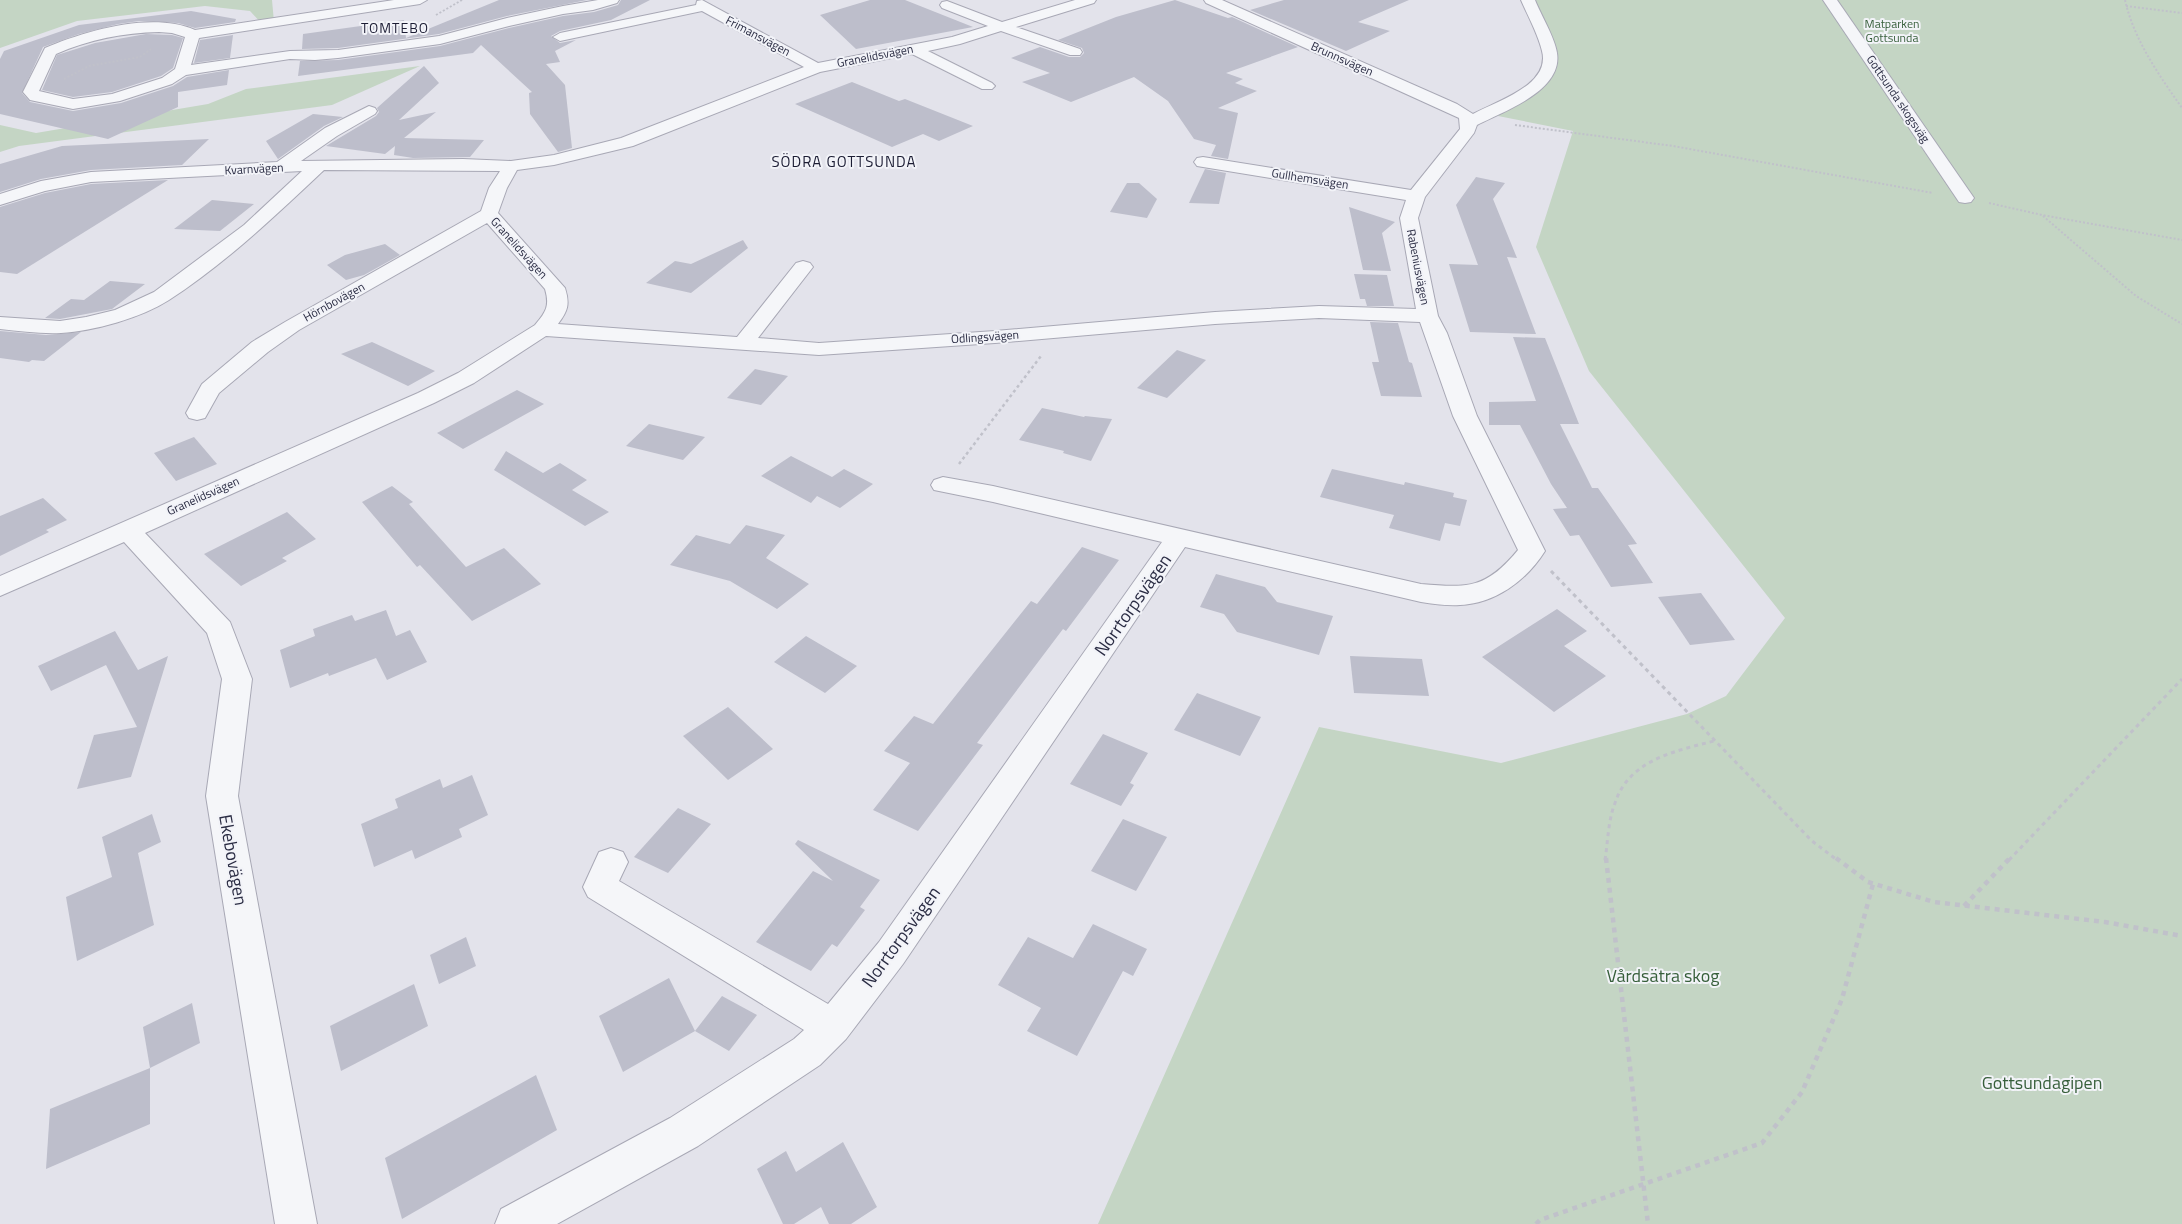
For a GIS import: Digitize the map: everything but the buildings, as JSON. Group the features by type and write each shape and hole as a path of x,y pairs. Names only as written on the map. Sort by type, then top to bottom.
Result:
{"street":[{"path":"420,0 294,12 267,25 194,35 186,30 147,28 94,35 50,51 31,92 36,97 73,104 114,98 167,81 182,71 290,55 315,56 392,48 440,40 507,22 563,10 593,6 612,0"},
{"path":"507,22 509,18 548,0"},
{"name":"Granelidsvägen","path":"0,587 128,531 154,517 426,398 466,378 542,329 554,316 559,301 555,288 489,214 498,188 511,166 582,154 627,142 816,68 955,41 1090,0"},
{"name":"Brunnsvägen","path":"1211,0 1451,107 1466,115 1469,123"},
{"path":"1469,123 1532,90 1546,76 1549,70 1552,60 1550,51 1528,0"},
{"name":"Gottsunda skogsväg","path":"1830,0 1965,198"},
{"path":"947,5 994,24 1075,52"},
{"name":"Frimansvägen","path":"560,37 703,6 816,68"},
{"path":"290,55 294,12"},
{"path":"182,71 194,35"},
{"path":"912,48 987,86"},
{"path":"281,167 331,132 369,111"},
{"name":"Rabeniusvägen","path":"1469,123 1468,130 1416,196 1409,218 1428,316 1465,416 1532,550"},
{"name":"Gullhemsvägen","path":"1203,162 1416,196"},
{"name":"Kvarnvägen","path":"0,200 41,186 90,177 320,165 463,164 511,166"},
{"path":"0,323 60,327 86,324 122,314 162,296 251,229 320,165"},
{"name":"Hörnbovägen","path":"197,413 210,389 260,347 292,326 489,214"},
{"path":"743,343 803,267"},
{"name":"Odlingsvägen","path":"542,329 819,349 1215,318 1319,312 1428,316"},
{"name":"Norrtorpsvägen","path":"944,485 993,494 1421,593 1462,596 1489,589 1511,574 1532,550"},
{"name":"Ekebovägen","path":"128,531 220,629 237,679 222,796 296,1224"},
{"name":"Norrtorpsvägen","path":"516,1224 684,1132 807,1052 833,1027 891,953 1179,537"},
{"path":"612,862 600,887 833,1027"}],"path":[{"path":"2125,0 2132,24 2156,70 2182,108"},
{"path":"2126,6 2182,13"},
{"path":"32,87 68,78 89,66 140,57 150,50 156,42"},
{"path":"1469,123 1486,122 1573,131 1965,198 2042,215 2182,240"},
{"path":"2042,215 2136,296 2182,324"},
{"path":"944,485 1060,331"},
{"path":"1532,550 1812,842 1868,882 1934,902 2105,922 2182,936"},
{"path":"1964,906 2182,679"},
{"path":"1648,1224 1605,862 1614,802 1628,776 1663,755 1714,741"},
{"path":"1536,1224 1540,1220 1762,1143 1802,1092 1842,999 1873,884"}],"green space":[{"path":"0,0 272,0 274,22 262,24 250,11 205,6 77,21 0,48"},
{"path":"1528,0 2182,0 2182,1224 1098,1224 1319,727 1501,763 1687,714 1726,696 1785,618 1589,371 1536,247 1573,131 1498,116 1549,70"},
{"path":"420,66 332,105 19,146 0,152 0,125 36,133 208,104 246,89"}],"district":[{"name":"TOMTEBO","path":"395,28"},
{"name":"SÖDRA GOTTSUNDA","path":"844,162"}],"park label":[{"name":"Matparken Gottsunda","path":"1892,31"},
{"name":"Vårdsätra skog","path":"1663,976"},
{"name":"Gottsundagipen","path":"2042,1083"}]}
